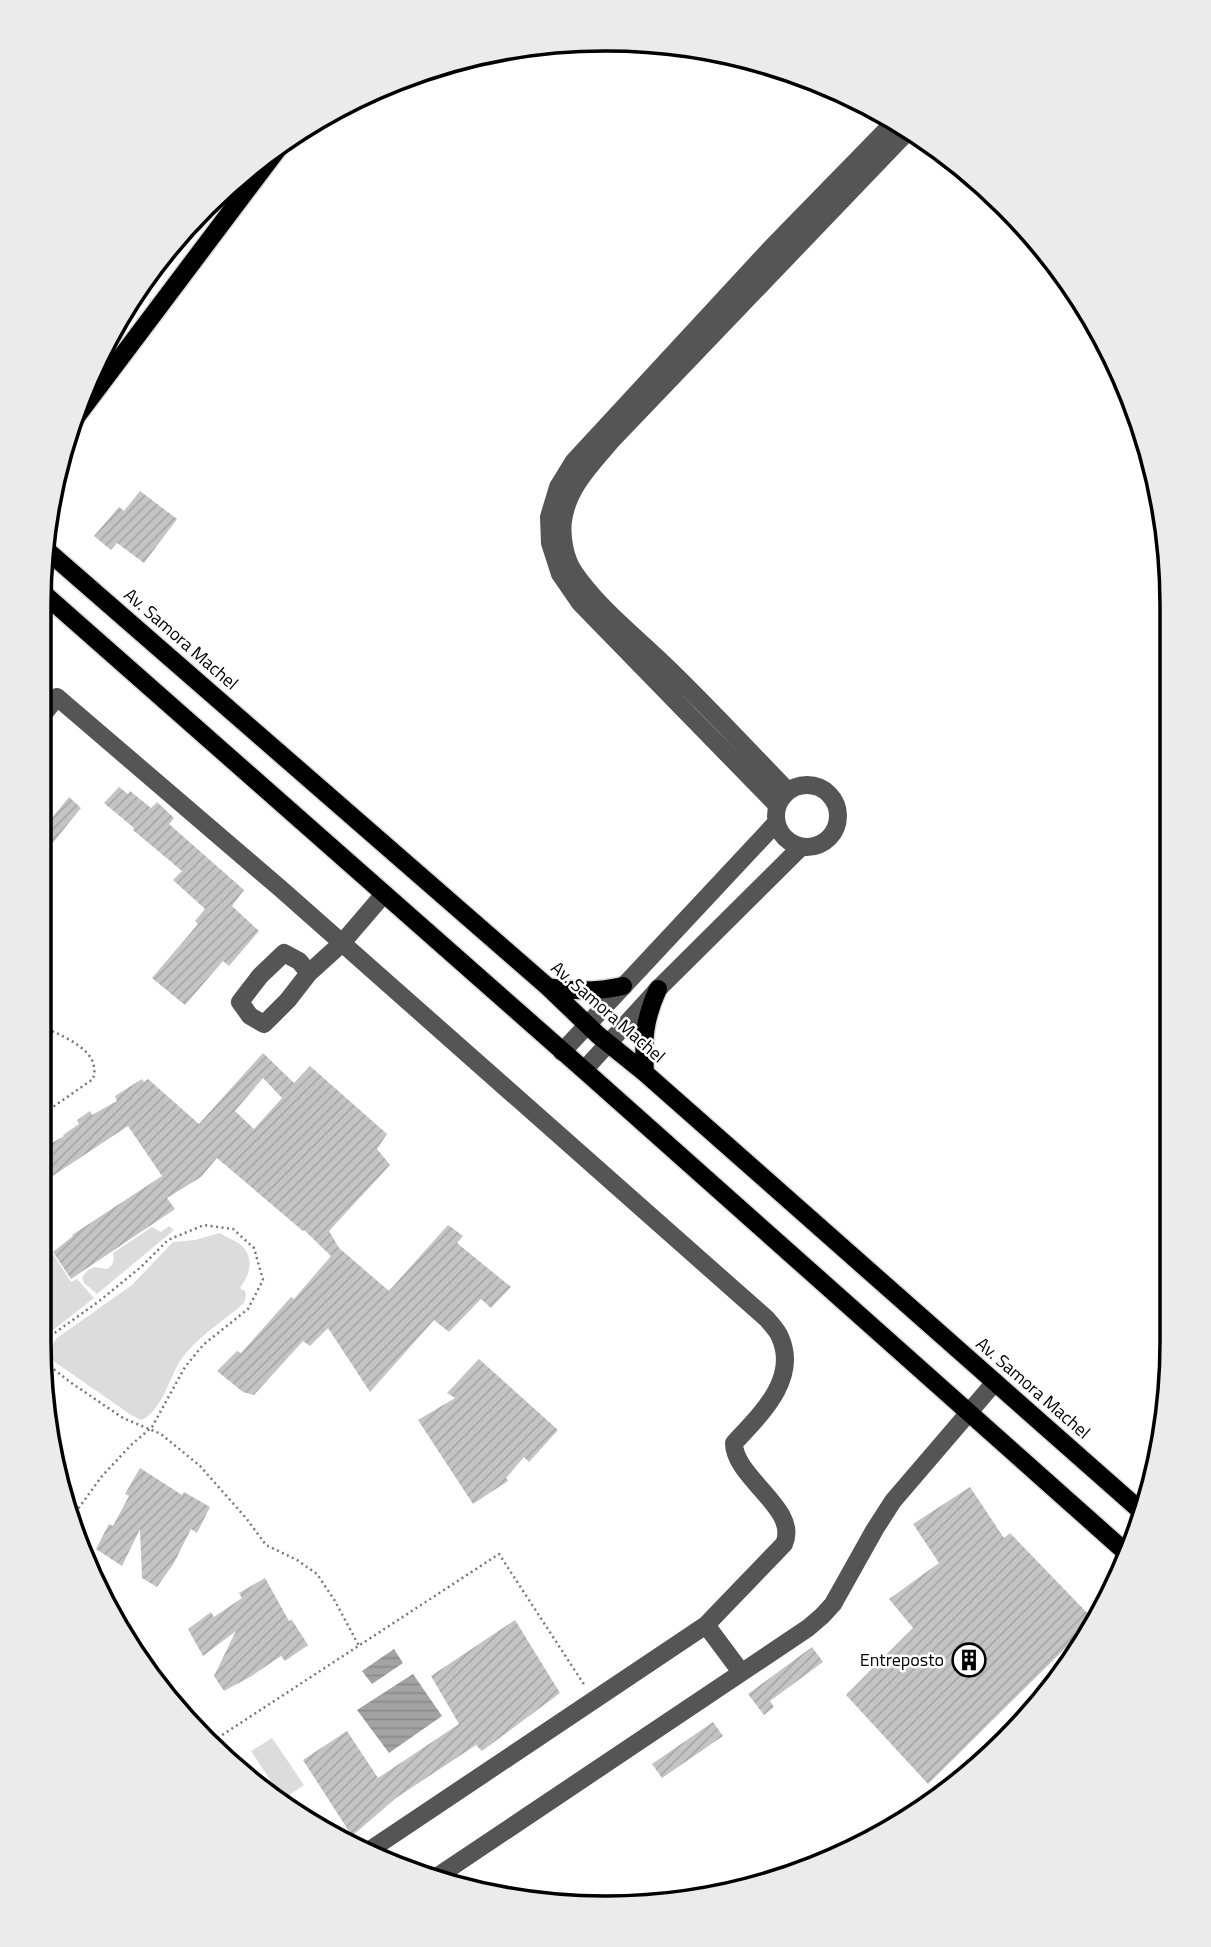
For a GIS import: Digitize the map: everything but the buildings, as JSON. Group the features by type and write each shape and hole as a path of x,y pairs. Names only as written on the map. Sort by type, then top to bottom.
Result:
{"main road":[{"path":"92,396 262,170"},
{"name":"Av. Samora Machel","path":"53,556 548,987 588,1026 645,1073 1135,1506"},
{"path":"51,600 1120,1548"},
{"path":"548,987 586,992 622,986"},
{"path":"645,1073 645,1027 648,1010 658,989"}],"street":[{"path":"780,806 580,603 559,574 550,543 549,516 558,487 573,461 763,257 888,128"},
{"path":"562,1052 588,1026 780,806 804,784 822,788 835,800 839,817 833,834 818,845 801,847 785,838 780,806 672,672 592,596 572,570 564,545 562,523 566,504 575,485 612,440 902,137"},
{"path":"51,705 57,697 342,943 757,1310 780,1336 786,1362 781,1383 761,1414 734,1443 734,1447 745,1469 784,1519 787,1538 783,1545 706,1625 376,1846"},
{"path":"584,1070 658,989 801,847"},
{"path":"309,973 342,943 384,894"},
{"path":"444,1872 808,1628 833,1604 893,1501 995,1382"},
{"path":"706,1625 741,1672"}],"path":[{"path":"51,1031 74,1042 95,1066 93,1079 51,1108"},
{"path":"51,1336 131,1276 168,1240 204,1225 233,1229 254,1248 263,1280 248,1309 203,1345 185,1367 149,1429 102,1476 77,1510"},
{"path":"52,1367 123,1418 161,1434 200,1466 266,1545 297,1560 317,1574 359,1646"},
{"path":"218,1738 499,1554 594,1701"}],"shaded area":[{"path":"169,1226 174,1230 97,1294 84,1283 82,1277 88,1270 95,1267 107,1269 111,1266 113,1253 152,1227 161,1232"},
{"path":"220,1233 245,1250 250,1266 240,1288 245,1291 244,1303 188,1350 155,1409 141,1420 52,1360 51,1346 57,1338 132,1285 173,1242 195,1240"},
{"path":"51,1251 71,1282 77,1279 94,1298 51,1332"},
{"path":"394,1649 403,1663 372,1684 362,1671"},
{"path":"413,1674 442,1716 389,1753 357,1710"},
{"path":"272,1738 304,1785 287,1796 275,1787 251,1751"}],"place":[{"name":"Entreposto","path":"969,1660"}]}
